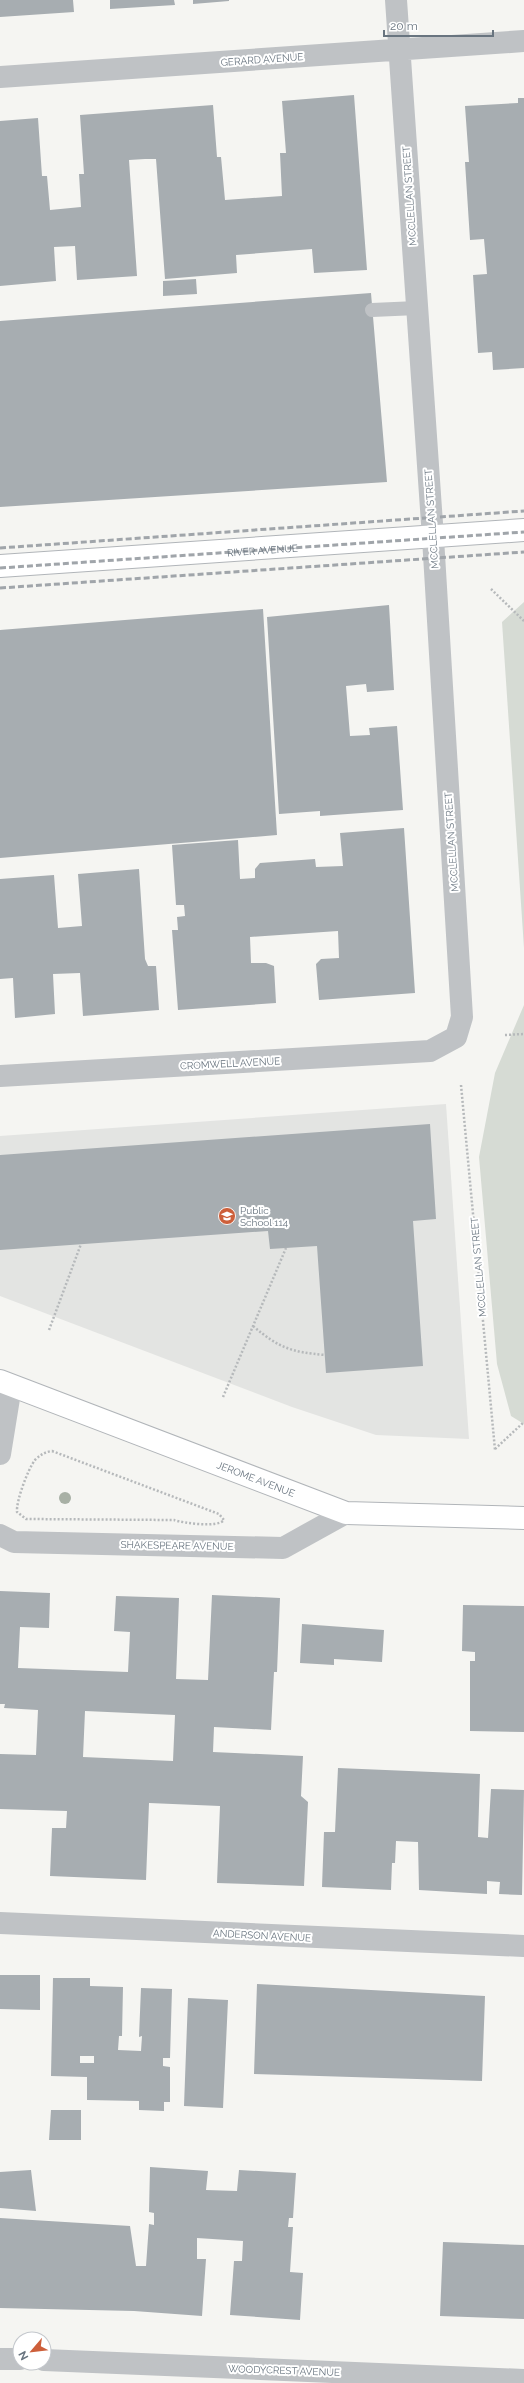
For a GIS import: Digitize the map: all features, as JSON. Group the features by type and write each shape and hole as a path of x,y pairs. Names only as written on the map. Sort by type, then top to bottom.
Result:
{"main road":[{"name":"RIVER AVENUE","path":"0,566 433,538 524,530"},
{"name":"JEROME AVENUE","path":"6,1383 346,1513 524,1518"}],"street":[{"name":"MCCLELLAN STREET","path":"396,0 433,538 462,1017 456,1037"},
{"name":"GERARD AVENUE","path":"0,77 524,41"},
{"name":"CROMWELL AVENUE","path":"0,1076 430,1051 456,1037"},
{"path":"0,1454 6,1383"},
{"name":"SHAKESPEARE AVENUE","path":"0,1535 14,1542 283,1548 346,1513"},
{"name":"ANDERSON AVENUE","path":"0,1923 524,1946"},
{"path":"0,2359 12,2359"},
{"name":"WOODYCREST AVENUE","path":"52,2360 524,2380"}],"lane":[{"path":"372,310 417,308"}],"path":[{"path":"491,589 524,621"},
{"path":"505,1035 524,1034"},
{"name":"MCCLELLAN STREET","path":"461,1085 495,1450 524,1422"},
{"path":"49,1330 81,1244"},
{"path":"222,1397 286,1248"},
{"path":"253,1326 272,1342 297,1353 325,1355"},
{"path":"52,1451 219,1514 224,1520 219,1524 183,1523 174,1520 30,1519 17,1512 17,1502 34,1462 42,1454 52,1451"}],"shaded area":[{"path":"524,602 524,948 502,622"},
{"path":"524,1005 524,1424 511,1416 497,1364 479,1157 495,1073"},
{"name":"Public School 114","path":"446,1104 469,1439 376,1435 292,1407 0,1296 0,1136"}],"building":[{"path":"0,0 73,0 74,12 0,17"},
{"path":"110,0 174,0 175,5 110,9"},
{"path":"193,0 229,0 229,1 193,4"},
{"path":"354,95 367,270 314,273 312,249 236,255 237,273 165,279 156,159 145,159 129,160 137,276 77,280 75,246 54,247 56,281 0,286 0,121 38,118 42,176 47,176 50,210 81,207 79,174 84,174 80,115 213,105 217,157 221,157 225,200 282,196 280,153 286,153 282,101"},
{"path":"518,98 524,98 524,368 493,370 492,352 478,353 473,275 487,274 484,239 470,240 465,162 469,162 465,106 518,103"},
{"path":"196,279 197,294 163,296 163,281"},
{"path":"371,293 387,482 0,507 0,321"},
{"path":"389,605 394,690 367,692 366,684 346,686 350,736 370,735 369,728 397,726 403,810 320,816 320,811 279,814 267,617"},
{"path":"263,609 277,835 0,858 0,630"},
{"path":"404,828 415,993 319,1000 316,964 321,959 339,958 338,931 250,937 251,963 266,963 274,966 276,1003 178,1010 172,930 178,930 177,917 185,916 184,905 176,905 172,845 238,840 240,879 255,878 255,869 260,863 315,859 316,867 343,866 340,833"},
{"path":"139,869 145,959 148,966 156,966 159,1010 83,1016 80,973 53,974 55,1014 15,1018 13,978 0,979 0,879 54,875 58,928 82,926 78,874"},
{"path":"430,1124 436,1219 413,1221 423,1366 326,1373 317,1246 270,1249 268,1231 0,1250 0,1155"},
{"path":"0,1591 50,1593 49,1628 20,1627 18,1668 128,1672 130,1632 114,1631 116,1596 179,1598 176,1679 208,1680 212,1595 280,1598 277,1672 274,1672 271,1730 214,1727 213,1752 303,1756 301,1796 308,1802 304,1886 217,1883 220,1806 149,1803 146,1880 50,1876 52,1828 66,1828 67,1811 0,1809 0,1754 36,1755 38,1710 4,1708 5,1704 0,1704","holes":["85,1711 175,1715 173,1761 83,1757"]},
{"path":"463,1605 524,1606 524,1732 470,1731 470,1661 475,1661 475,1652 462,1651"},
{"path":"302,1624 384,1630 382,1662 334,1659 334,1665 300,1663"},
{"path":"338,1768 480,1774 478,1837 488,1838 491,1789 524,1790 522,1895 499,1894 500,1882 487,1881 487,1894 419,1890 418,1842 396,1841 395,1863 392,1863 391,1890 322,1887 324,1832 335,1832"},
{"path":"0,1975 40,1975 40,2010 0,2009"},
{"path":"53,1978 90,1978 90,1986 123,1987 122,2036 119,2036 118,2050 141,2051 142,2036 139,2037 141,1988 172,1989 170,2058 163,2058 163,2066 170,2067 170,2102 164,2102 164,2111 139,2110 139,2101 87,2100 87,2077 51,2076","holes":["80,2056 94,2056 94,2063 80,2063"]},
{"path":"257,1984 485,1996 482,2081 254,2074"},
{"path":"188,1998 228,2000 223,2108 184,2106"},
{"path":"51,2110 81,2110 81,2140 49,2140"},
{"path":"150,2167 208,2171 206,2190 237,2191 239,2170 296,2173 293,2218 289,2218 288,2227 293,2227 290,2272 303,2273 300,2320 230,2315 234,2261 242,2261 243,2241 197,2238 197,2259 206,2259 202,2316 134,2311 0,2308 0,2218 130,2226 136,2266 146,2266 149,2224 154,2225 154,2213 149,2212"},
{"path":"31,2170 36,2211 0,2208 0,2172"},
{"path":"443,2242 524,2245 524,2319 440,2316"}],"railway":[{"path":"0,548 524,511"},
{"path":"0,568 524,532"},
{"path":"0,588 524,552"}],"place":[{"name":"Public School 114","path":"227,1216"}]}
